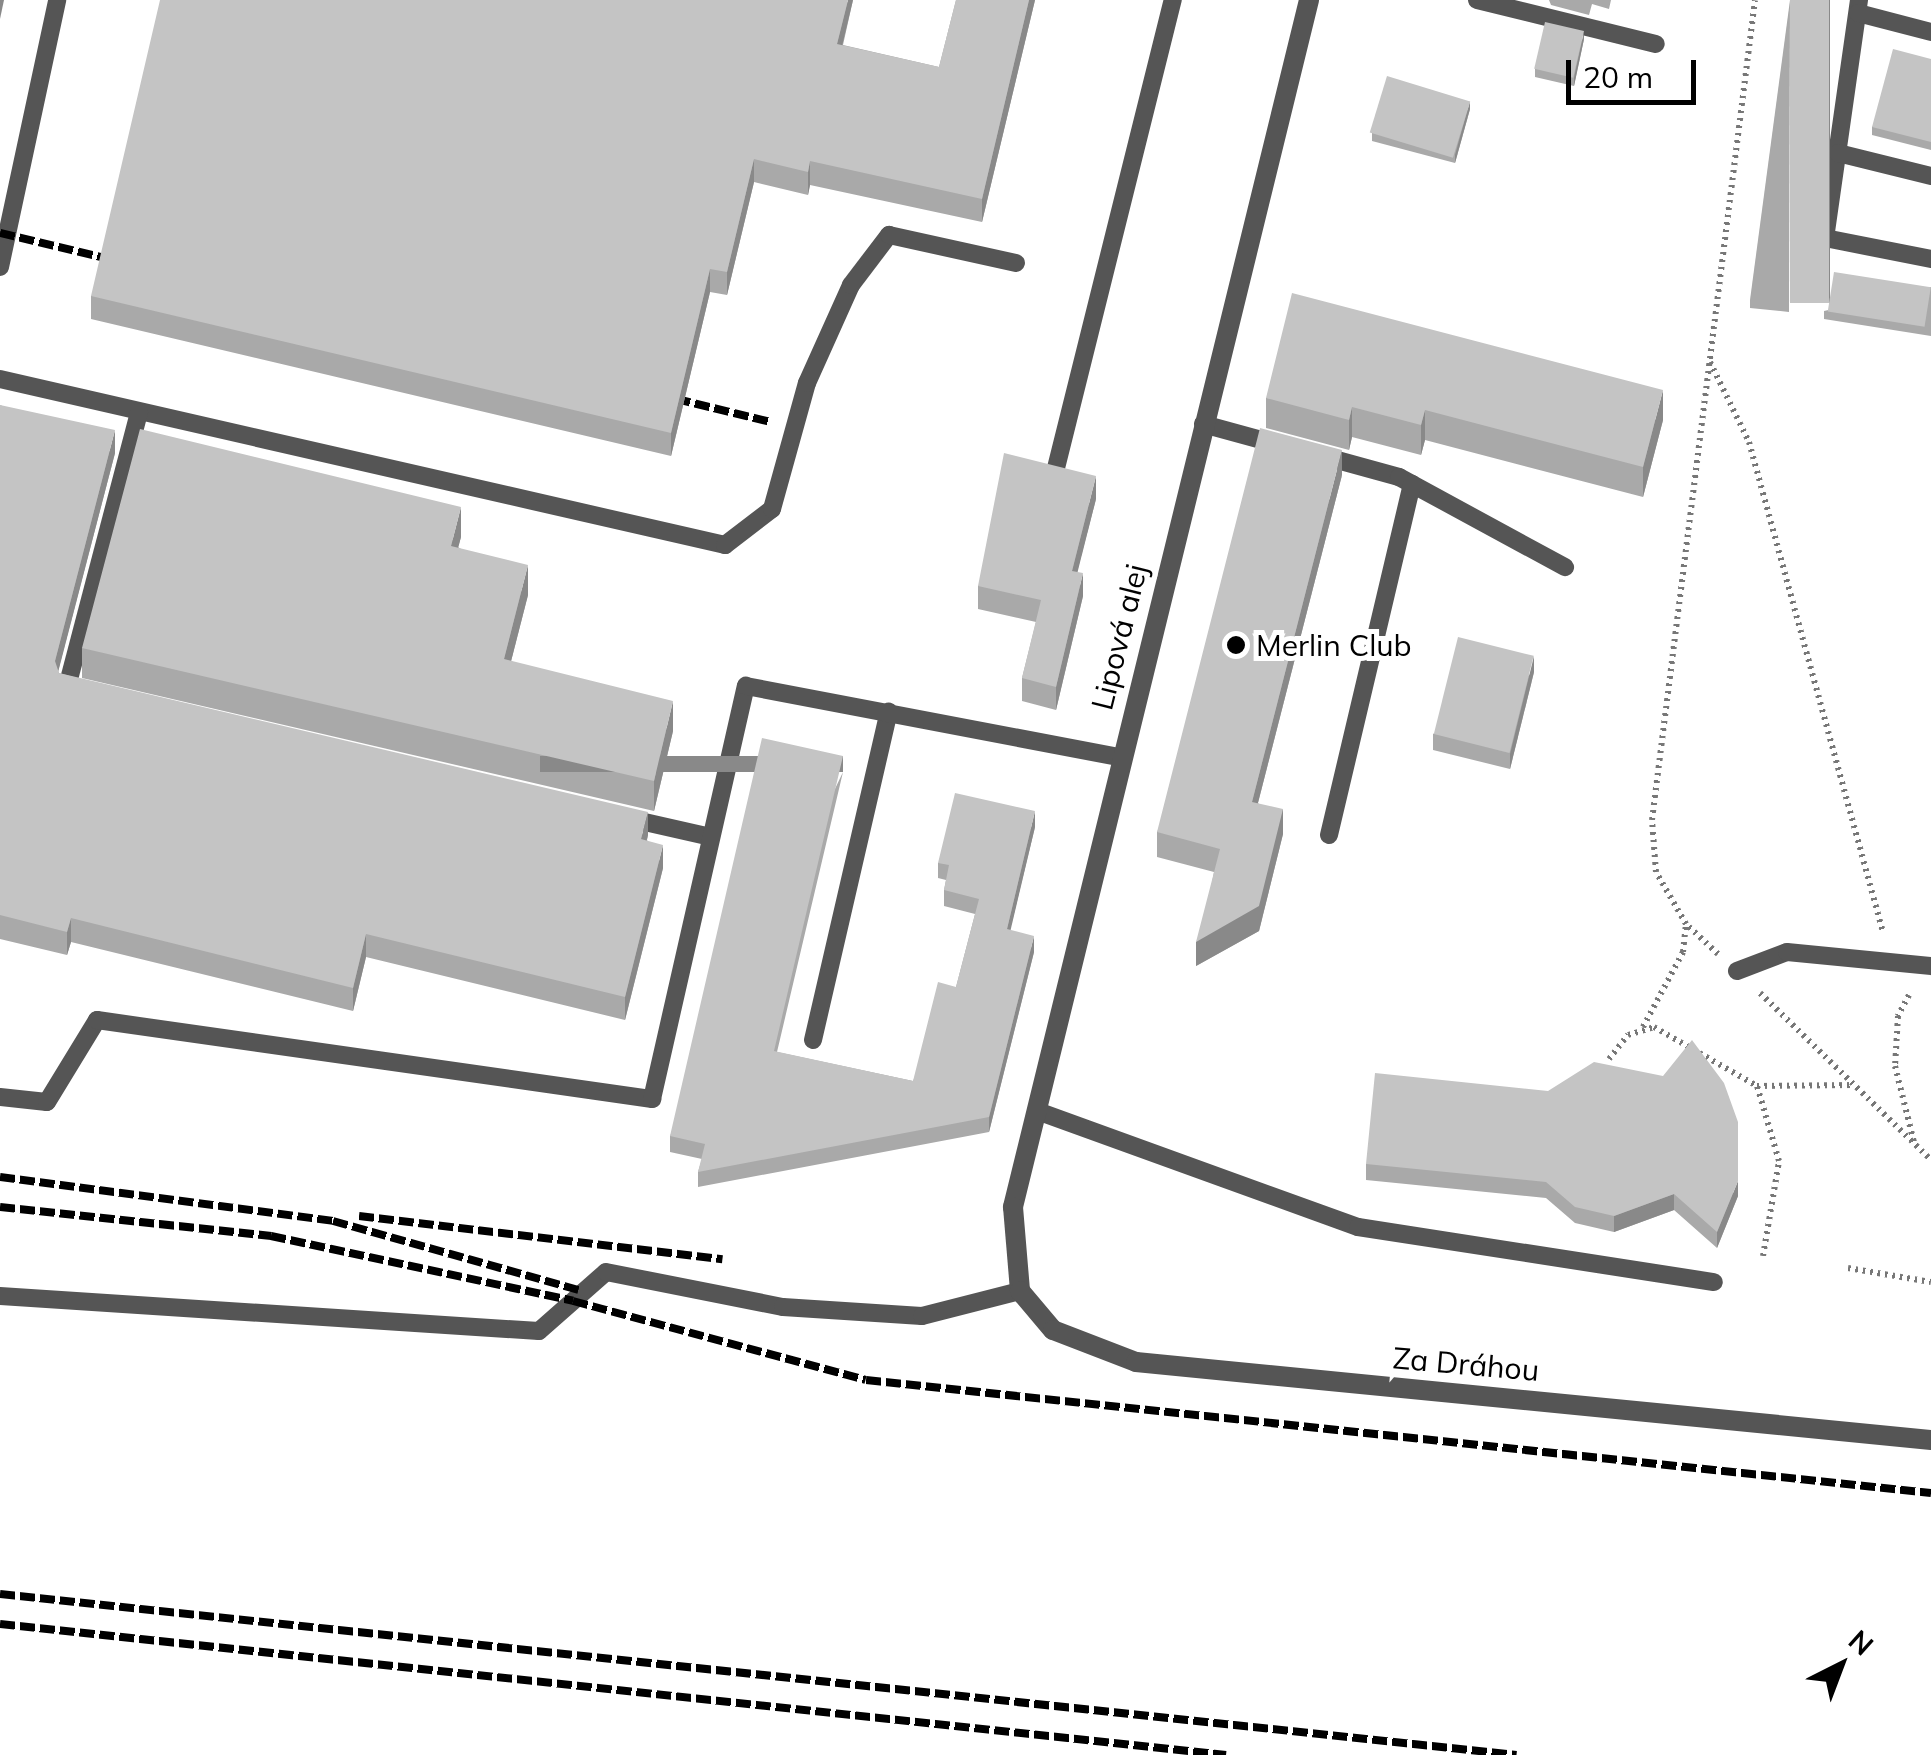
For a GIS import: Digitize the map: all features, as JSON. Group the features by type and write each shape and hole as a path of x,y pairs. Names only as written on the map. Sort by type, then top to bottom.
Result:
{"street":[{"name":"Lipová alej","path":"1020,1291 1013,1207 1040,1112 1119,756 1309,0"},
{"name":"Za Dráhou","path":"1020,1291 1053,1330 1136,1362 1931,1440"}],"lane":[{"path":"0,267 58,0"},
{"path":"1055,472 1172,0"},
{"path":"1477,0 1656,44"},
{"path":"1931,32 1859,7 1826,238 1931,259"},
{"path":"1838,153 1931,176"},
{"path":"0,379 725,544 772,509 806,384 851,284 889,235 1016,263"},
{"path":"104,696 66,688 139,412"},
{"path":"1203,424 1412,484 1565,567"},
{"path":"1330,835 1412,484"},
{"path":"0,1097 47,1102 97,1020 652,1099 746,686 1119,756"},
{"path":"813,1040 888,712"},
{"path":"598,811 712,837"},
{"path":"1737,971 1787,952 1930,966"},
{"path":"1040,1112 1358,1228 1714,1282"},
{"path":"0,1296 540,1331 606,1272 783,1308 922,1316 1020,1291"}],"path":[{"path":"1755,0 1652,820 1656,872 1686,924 1931,1160"},
{"path":"1710,360 1749,442 1854,849 1893,962"},
{"path":"1610,1059 1643,1026 1683,952 1686,924"},
{"path":"1914,1143 1896,1066 1898,1016 1930,966"},
{"path":"1643,1026 1690,1040 1757,1086 1855,1085"},
{"path":"1757,1086 1779,1161 1762,1256"},
{"path":"1848,1268 1931,1282"}],"building":[{"path":"160,0 848,0 837,44 939,67 956,0 1029,0 982,199 810,161 808,172 754,159 727,272 710,269 671,433 91,296"},
{"path":"1790,0 1829,0 1829,303 1790,303"},
{"path":"1545,22 1584,31 1573,78 1534,69"},
{"path":"1893,49 1931,59 1931,142 1872,127"},
{"path":"1387,76 1470,101 1453,158 1370,132"},
{"path":"1834,272 1931,287 1925,327 1828,312"},
{"path":"1292,293 1663,390 1643,467 1425,410 1421,425 1352,407 1349,420 1266,398"},
{"path":"0,405 115,430 55,661 59,673 648,812 641,839 663,845 625,997 366,934 353,988 71,918 67,932 0,915"},
{"path":"1260,428 1342,450 1252,802 1283,809 1259,906 1196,942 1220,849 1157,832"},
{"path":"140,429 461,507 451,546 528,565 504,659 673,701 654,781 82,648"},
{"path":"1004,453 1096,476 1072,571 1083,573 1056,687 1022,678 1041,600 978,586"},
{"path":"1458,637 1534,656 1509,753 1434,734"},
{"path":"762,738 843,756 774,1051 913,1081 938,982 956,987 979,899 944,890 949,865 938,863 955,793 1035,811 1007,929 1034,936 989,1117 698,1172 705,1144 670,1136"},
{"path":"1692,1040 1724,1083 1738,1122 1738,1181 1717,1232 1674,1194 1614,1216 1575,1207 1546,1182 1366,1164 1375,1073 1548,1091 1594,1062 1663,1076"}],"railway":[{"path":"0,233 126,263"},
{"path":"656,394 771,422"},
{"path":"0,1177 333,1221 578,1290"},
{"path":"0,1207 271,1236 573,1301 866,1380 1931,1493"},
{"path":"359,1216 722,1259"},
{"path":"0,1594 1516,1755"},
{"path":"0,1624 1226,1755"}],"place":[{"name":"Merlin Club","path":"1236,645"}]}
